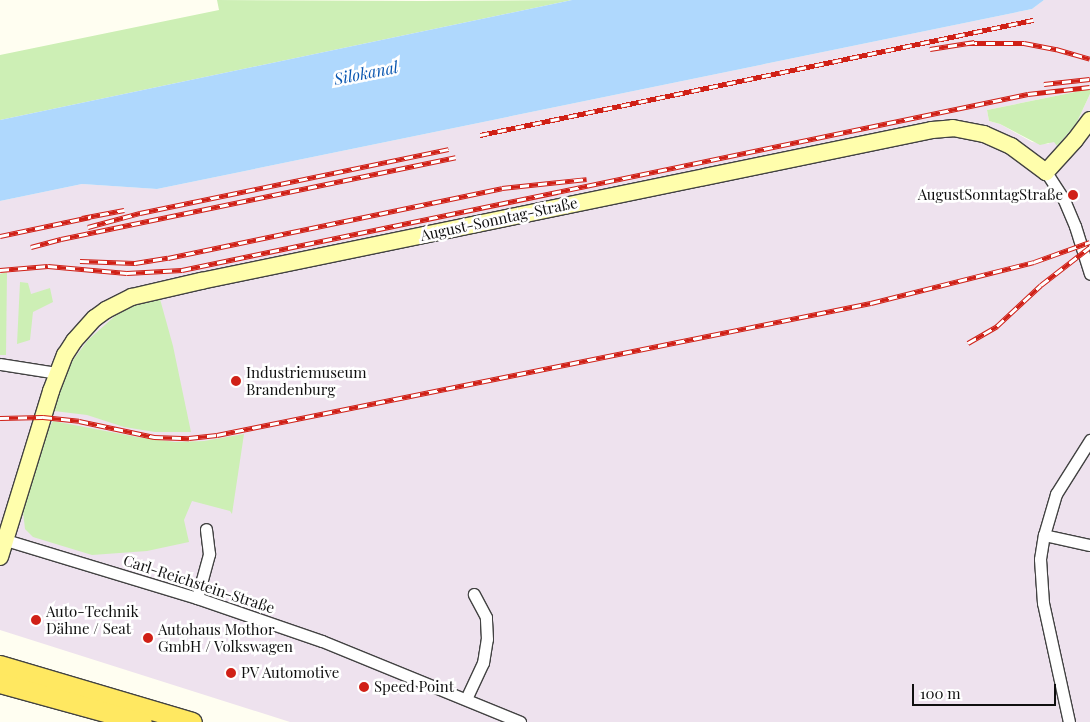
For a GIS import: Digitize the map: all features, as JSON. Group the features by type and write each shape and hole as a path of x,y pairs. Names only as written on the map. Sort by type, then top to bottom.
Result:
{"main road":[{"path":"0,665 192,722"},
{"path":"0,682 142,722"}],"street":[{"path":"1046,172 1079,136 1090,120"},
{"name":"August-Sonntag-Straße","path":"0,557 57,373 74,341 95,318 119,302 148,292 923,132 953,128 984,134 1011,146 1046,172 1064,200 1075,226 1090,274"},
{"path":"0,364 57,373"},
{"path":"1069,722 1043,603 1040,559 1044,535 1056,494 1090,440"},
{"path":"197,598 209,554 206,529"},
{"path":"1044,535 1090,545"},
{"name":"Carl-Reichstein-Straße","path":"6,540 197,598 322,641 520,722"},
{"path":"466,699 483,662 487,639 486,617 474,594"}],"shaded area":[{"path":"1044,0 1090,0 1090,89 987,110 989,121 1000,124 1032,142 1048,144 1076,124 1090,94 1090,722 290,722 0,630 0,201 82,184 157,189 1032,9"}],"green space":[{"path":"217,0 572,0 0,120 0,55 219,10"},
{"path":"1090,89 1090,94 1076,124 1057,146 1054,142 1040,145 1000,124 989,121 987,110"},
{"path":"7,272 6,355 0,355 0,274"},
{"path":"20,282 28,283 31,294 50,288 53,302 33,312 30,340 17,344"},
{"path":"160,299 173,346 191,432 155,432 124,427 87,415 54,411 61,385 73,360 88,340 115,316 132,306"},
{"path":"53,421 137,437 175,442 204,441 244,434 232,514 230,511 192,501 184,520 189,542 147,551 92,555 33,537 25,529 23,511 48,430"}],"water":[{"name":"Silokanal","path":"572,0 1044,0 1032,9 157,189 82,184 0,201 0,120"}],"railway":[{"path":"480,135 1033,20"},
{"path":"930,49 974,42"},
{"path":"968,43 1024,43 1056,49 1090,59"},
{"path":"1044,84 1090,79"},
{"path":"0,270 48,266 127,273 182,270 1028,94 1090,87"},
{"path":"88,227 140,213 448,149"},
{"path":"31,247 61,239 456,157"},
{"path":"80,261 135,263 168,258 502,188 587,179"},
{"path":"82,218 124,210"},
{"path":"0,236 90,217"},
{"path":"0,418 43,417 79,421 154,437 189,438 217,435 871,303 1034,262 1090,242"},
{"path":"968,343 997,326 1041,285 1090,247"}],"place":[{"name":"AugustSonntagStraße","path":"1073,195"},
{"name":"Industriemuseum Brandenburg","path":"236,381"},
{"name":"Auto-Technik Dähne / Seat","path":"36,620"},
{"name":"Autohaus Mothor GmbH / Volkswagen","path":"148,638"},
{"name":"PV Automotive","path":"231,673"},
{"name":"Speed Point","path":"364,687"}]}
